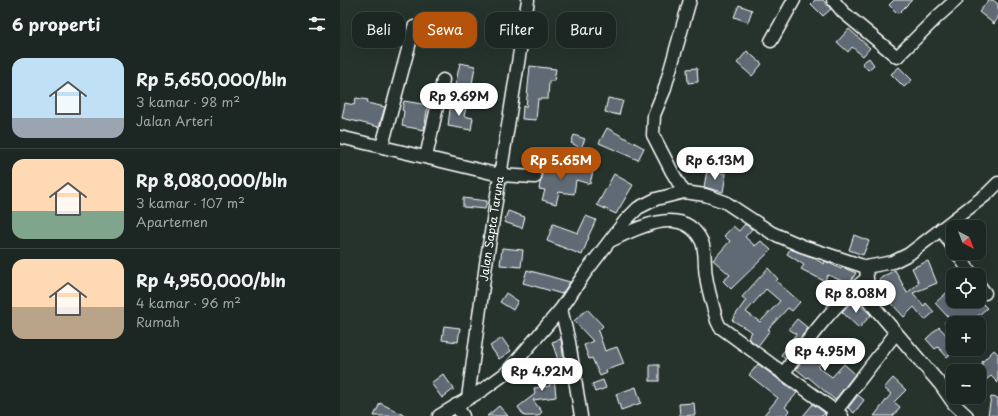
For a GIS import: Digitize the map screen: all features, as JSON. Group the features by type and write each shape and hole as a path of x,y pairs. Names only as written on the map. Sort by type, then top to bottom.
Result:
{"street":[{"path":"528,0 500,176 535,177"},
{"path":"684,192 653,135 654,115 664,91 690,0"},
{"path":"771,41 794,0"},
{"path":"833,0 843,12 897,57 936,17 956,0"},
{"path":"382,146 413,31"},
{"path":"426,157 442,80"},
{"name":"Jalan Sapta Taruna","path":"340,137 382,146 500,176 468,398"},
{"path":"439,416 484,389 506,373 561,309 585,273 625,220 638,208 656,199 684,192 705,195 725,202 772,232 802,246 866,267 893,262 909,254 998,183"},
{"path":"609,242 636,228 660,221 672,221 692,229 703,244 706,276 717,321 720,327 837,414 896,333"},
{"path":"941,230 946,237"},
{"path":"866,267 869,301 940,384 954,404 967,416"},
{"path":"783,374 840,300 866,279"},
{"path":"561,309 569,342 580,416"},
{"path":"456,405 463,416"}],"building":[{"path":"815,0 823,0 831,9 823,16 811,4"},
{"path":"894,0 912,0 898,14 889,5"},
{"path":"989,0 993,0 998,4 998,18 994,24 979,12"},
{"path":"739,5 752,10 748,22 734,17"},
{"path":"849,29 870,48 863,56 852,47 848,52 837,42"},
{"path":"747,51 762,64 752,76 737,63"},
{"path":"869,58 874,65 868,70 862,63"},
{"path":"460,63 475,66 471,91 455,86"},
{"path":"530,66 556,69 554,81 549,81 548,99 538,99 536,120 522,119 523,106 526,107"},
{"path":"899,67 912,80 904,87 891,74"},
{"path":"697,68 698,82 688,83 687,69"},
{"path":"356,98 368,100 367,103 385,107 379,127 342,118 345,103 354,105"},
{"path":"608,98 623,101 619,115 605,112"},
{"path":"404,101 428,105 424,130 402,126 404,111 402,110"},
{"path":"451,101 467,104 464,116 473,118 471,130 448,126"},
{"path":"607,128 644,148 638,160 599,143"},
{"path":"574,135 585,139 581,148 571,143"},
{"path":"544,163 564,168 593,171 590,184 576,180 574,194 559,192 556,204 542,200 545,190 539,189"},
{"path":"707,170 726,174 723,192 704,187"},
{"path":"614,174 633,185 616,214 597,205"},
{"path":"463,198 487,201 485,209 463,207"},
{"path":"508,211 525,217 522,228 504,222"},
{"path":"586,216 596,220 582,255 547,241 553,224 578,233"},
{"path":"745,224 752,229 745,237 755,246 761,241 771,250 731,289 723,281 730,275 713,260 730,241 724,236 733,226 739,231"},
{"path":"854,235 869,241 863,255 849,250"},
{"path":"502,248 523,250 521,267 500,265"},
{"path":"790,249 812,257 824,264 825,261 841,269 842,267 856,273 849,284 828,275 824,281 801,269 804,265 787,254"},
{"path":"928,261 937,283 913,293 924,306 926,303 934,312 925,320 914,307 904,317 891,303 879,279 895,270 907,293 919,283 912,268"},
{"path":"768,268 778,279 776,281 800,302 792,311 788,308 768,329 770,330 758,346 748,338 752,332 732,320 746,300 742,297","holes":["766,289 780,301 760,322 746,312"]},
{"path":"527,270 570,282 562,294 523,283"},
{"path":"506,293 518,301 513,310 500,302"},
{"path":"946,293 946,308 987,308 978,316 947,316 935,303"},
{"path":"854,299 871,315 859,328 842,312"},
{"path":"587,309 603,326 598,331 605,351 617,347 624,364 606,370 607,373 600,376 592,358 589,359 584,345 593,341 574,321"},
{"path":"797,319 808,328 785,359 781,355 796,334 789,329"},
{"path":"444,326 460,328 458,342 442,340"},
{"path":"939,327 946,334 946,356 938,347 935,349 926,339"},
{"path":"502,338 511,351 499,359 490,346"},
{"path":"561,339 564,361 559,363 552,342"},
{"path":"817,342 830,353 818,367 832,377 844,364 855,374 835,400 808,377 807,378 796,369"},
{"path":"994,350 998,354 998,383 991,376 986,380 986,364 982,364 982,362"},
{"path":"558,362 562,373 554,376 556,397 533,400 542,412 538,416 524,416 518,407 535,394 534,388 550,386 543,368"},
{"path":"758,364 797,393 785,407 789,411 785,416 763,416 778,398 749,375"},
{"path":"650,365 659,365 659,381 650,381"},
{"path":"443,374 454,389 442,398 431,383"},
{"path":"893,378 906,390 894,402 900,407 893,416 874,416 891,394 884,388"},
{"path":"603,380 606,388 595,392 592,384"},
{"path":"636,387 641,403 621,410 616,394"},
{"path":"858,395 864,400 854,413 848,408"},
{"path":"991,397 998,398 998,416 988,415"},
{"path":"380,403 406,416 374,416"},
{"path":"694,403 695,415 680,416 679,404"},
{"path":"813,404 825,413 822,416 803,416"},
{"path":"499,406 508,416 487,416"}]}
